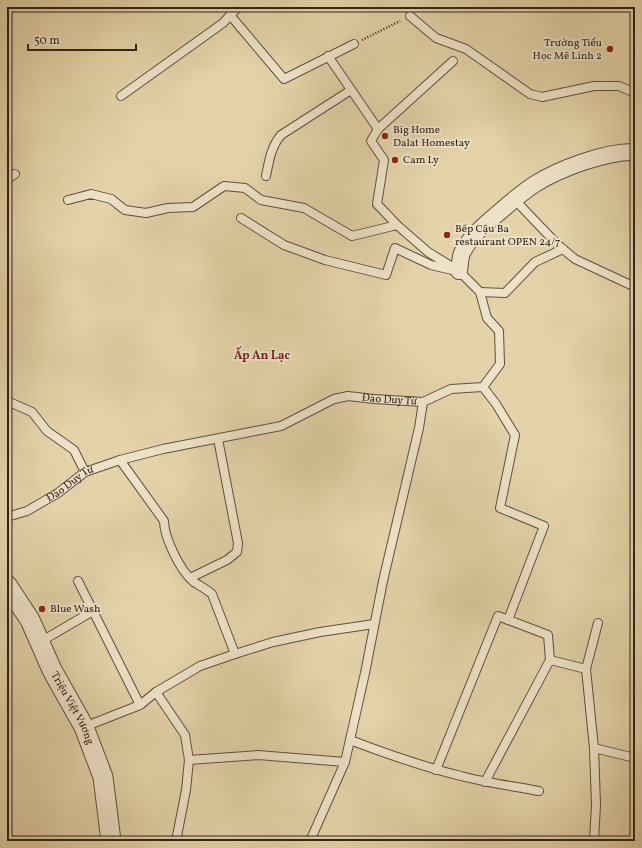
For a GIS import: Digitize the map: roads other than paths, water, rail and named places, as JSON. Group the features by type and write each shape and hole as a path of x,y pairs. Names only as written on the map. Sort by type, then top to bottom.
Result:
{"street":[{"path":"459,271 462,254 475,235 514,199 536,184 570,167 614,154 635,152"},
{"name":"Triệu Việt Vương","path":"7,585 30,620 52,670 84,727 103,777 111,841"}],"lane":[{"path":"121,96 223,23 238,7"},
{"path":"230,15 284,79 354,44"},
{"path":"410,16 436,38 466,49 530,94 542,96 594,86 619,86 635,93"},
{"path":"328,56 378,129"},
{"path":"453,61 378,129 372,141 384,160 377,204 428,252 459,271 480,292 487,318 498,331 500,364 482,387 496,404 515,435 500,508 544,526 508,620"},
{"path":"266,176 272,149 281,135 351,90"},
{"path":"7,179 15,174"},
{"path":"68,200 91,194 111,199 125,210 146,213 168,208 193,207 224,186 245,188 261,200 280,205 304,208 352,236 397,224"},
{"path":"514,199 563,249 575,259 635,287"},
{"path":"241,218 284,244 325,260 386,276 395,248 430,265 459,271"},
{"path":"480,292 506,293 535,262 563,249"},
{"name":"Đào Duy Từ","path":"7,517 27,511 58,493 85,472 120,460 163,449 281,426 334,399 348,396 374,400 423,402 451,389 482,387"},
{"path":"7,401 32,412 47,432 74,450 85,472"},
{"path":"310,841 345,762 374,624 419,428 423,402"},
{"path":"190,578 227,560 237,552 238,543 218,439"},
{"path":"120,460 164,521 164,529 177,561 190,578 212,594 235,654"},
{"path":"78,581 140,705"},
{"path":"40,642 93,612"},
{"path":"436,770 498,616 548,635 550,660 485,782"},
{"path":"594,841 596,805 594,748 586,669 598,623"},
{"path":"84,727 140,705 156,692 200,666 273,642 320,632 374,624"},
{"path":"550,660 586,669"},
{"path":"156,692 185,735 189,760 186,790 176,841"},
{"path":"350,740 436,770 485,782 539,791"},
{"path":"594,748 635,758"},
{"path":"189,760 258,755 345,762"}],"place":[{"name":"Trường Tiểu Học Mê Linh 2","path":"610,49"},
{"name":"Big Home Dalat Homestay","path":"385,136"},
{"name":"Cam Ly","path":"395,160"},
{"name":"Bếp Cậu Ba restaurant OPEN 24/7","path":"447,235"},
{"name":"Blue Wash","path":"42,609"}],"district":[{"name":"Ấp An Lạc","path":"262,356"}]}
